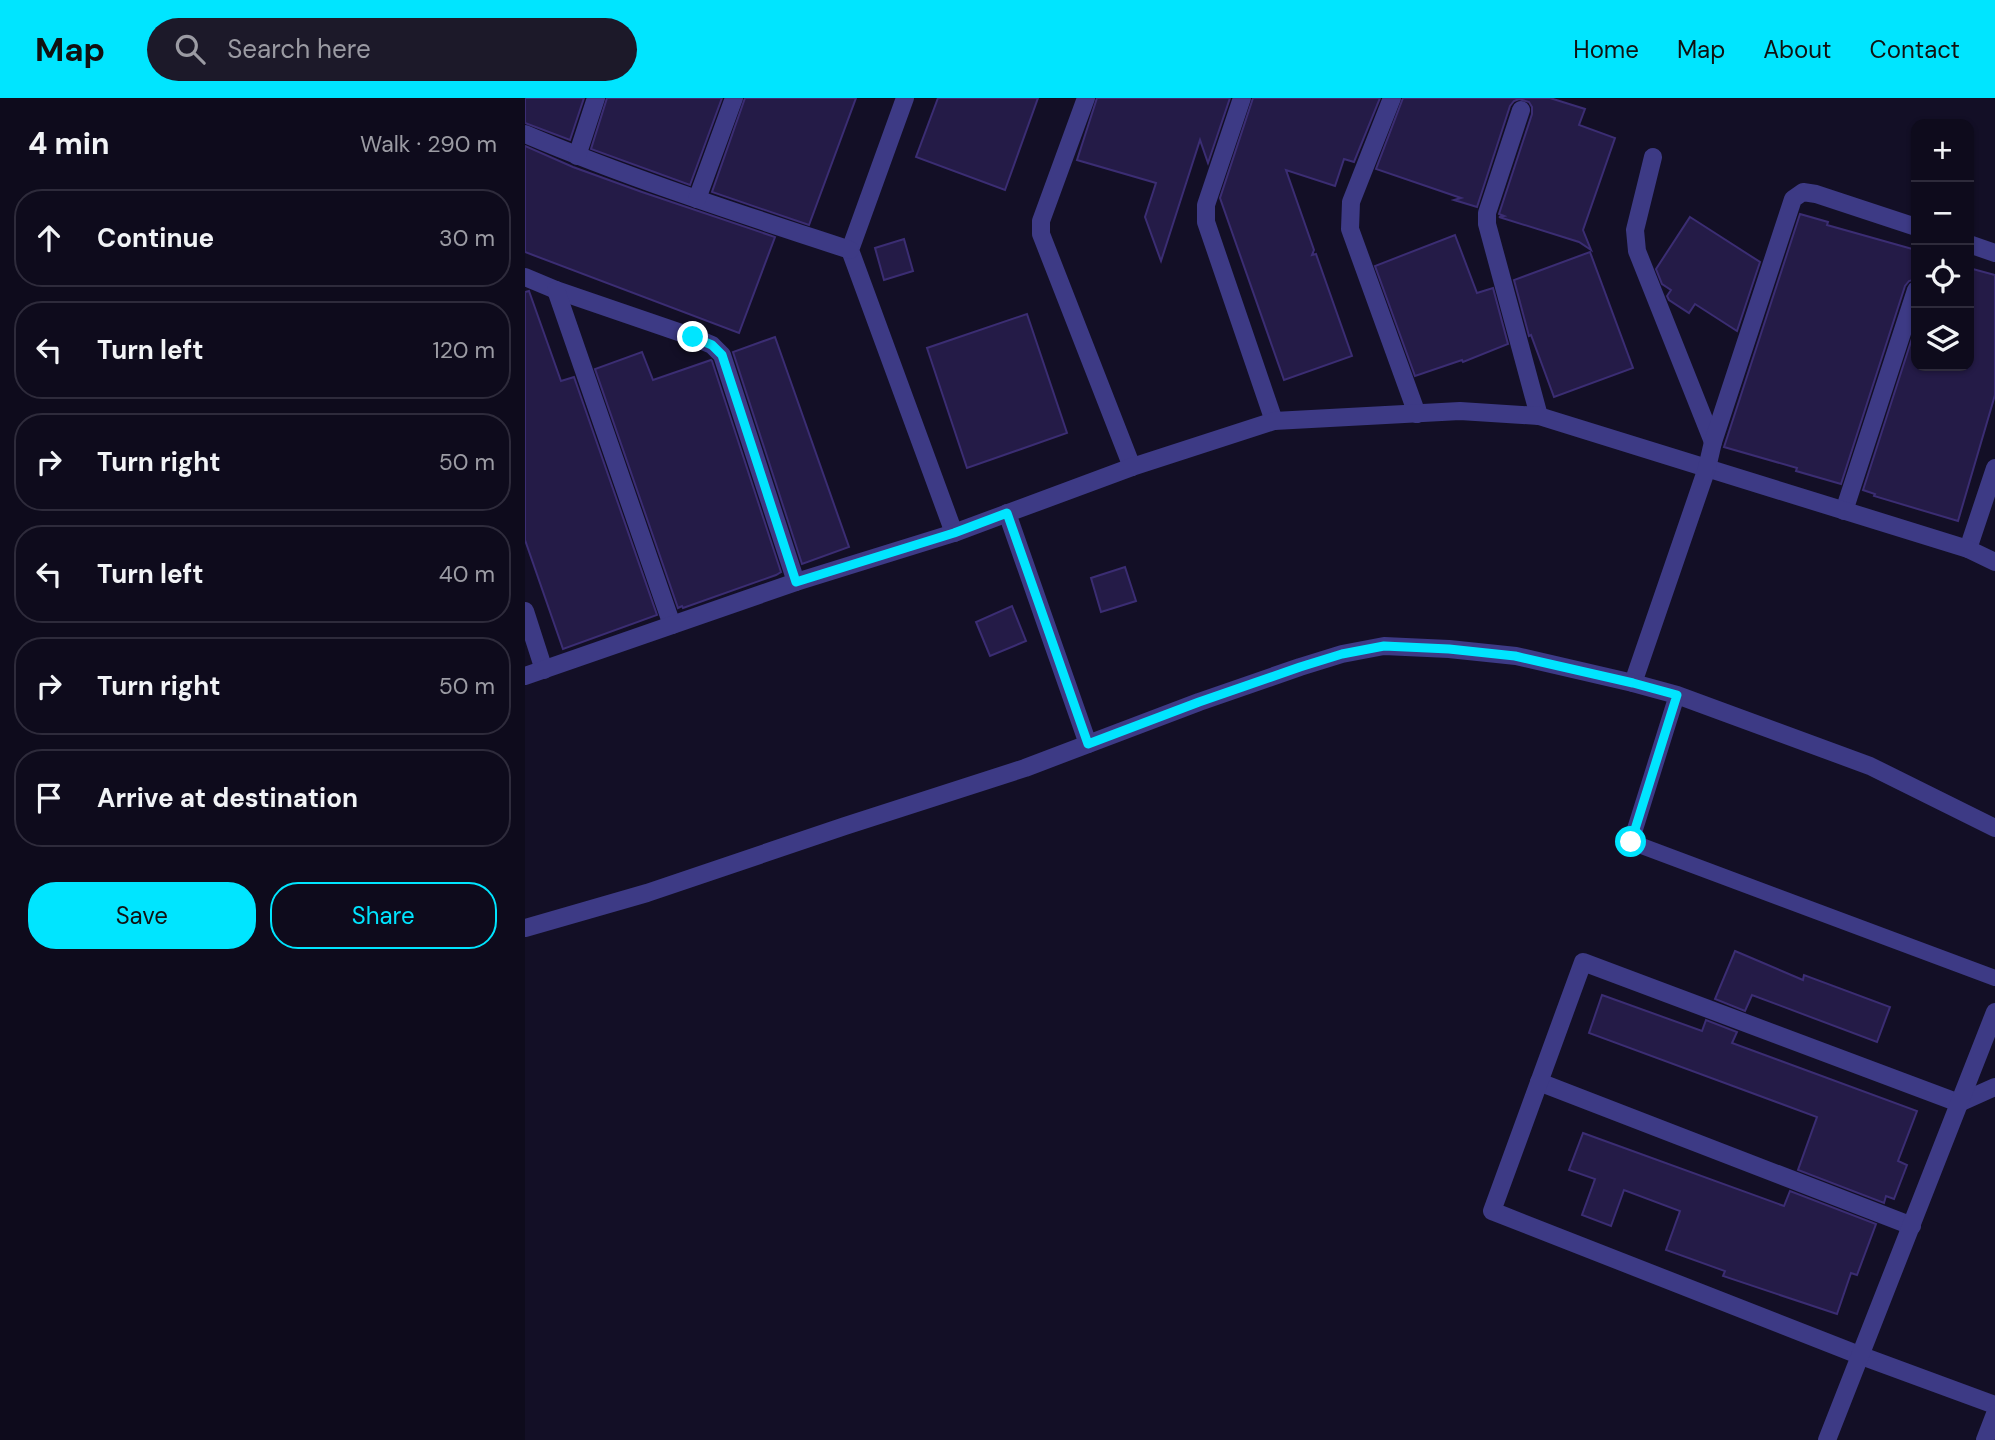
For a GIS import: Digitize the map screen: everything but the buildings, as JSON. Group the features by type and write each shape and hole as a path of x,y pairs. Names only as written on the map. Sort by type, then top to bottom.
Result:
{"street":[{"path":"577,156 596,98"},
{"path":"697,199 734,98"},
{"path":"905,98 850,250 954,533"},
{"path":"1086,98 1041,221 1041,234 1132,467"},
{"path":"1242,98 1206,205 1206,222 1273,421"},
{"path":"1392,98 1351,202 1350,229 1417,414"},
{"path":"1521,110 1487,213 1487,224 1539,416"},
{"path":"525,134 577,156 697,199 850,250"},
{"path":"1653,157 1635,230 1636,251 1713,442"},
{"path":"1633,683 1707,468 1713,442 1793,199 1803,192 1817,194 1911,225"},
{"path":"1972,245 1995,253"},
{"path":"525,277 693,337 712,345 722,355 796,582"},
{"path":"556,290 672,625"},
{"path":"1844,511 1911,305"},
{"path":"525,676 796,582 954,533 1132,467 1273,421 1460,411 1539,416 1968,549 1995,562"},
{"path":"1968,549 1995,468"},
{"path":"1007,513 1088,744"},
{"path":"525,611 544,670"},
{"path":"525,928 647,893 1025,768 1300,667 1342,654 1384,646 1515,656 1677,695 1870,766 1995,828"},
{"path":"1995,1087 1959,1103 1583,962 1492,1211 1859,1355 1995,1405"},
{"path":"1827,1440 1995,1012"},
{"path":"1539,1082 1912,1226"},
{"path":"1985,1440 1995,1414"}],"lane":[{"path":"1677,695 1631,842 1995,978"}],"route":[{"path":"693,337 712,345 722,355 796,582 954,533 1007,513 1088,744 1199,702 1342,654 1384,646 1515,656 1677,695 1631,842"}]}
